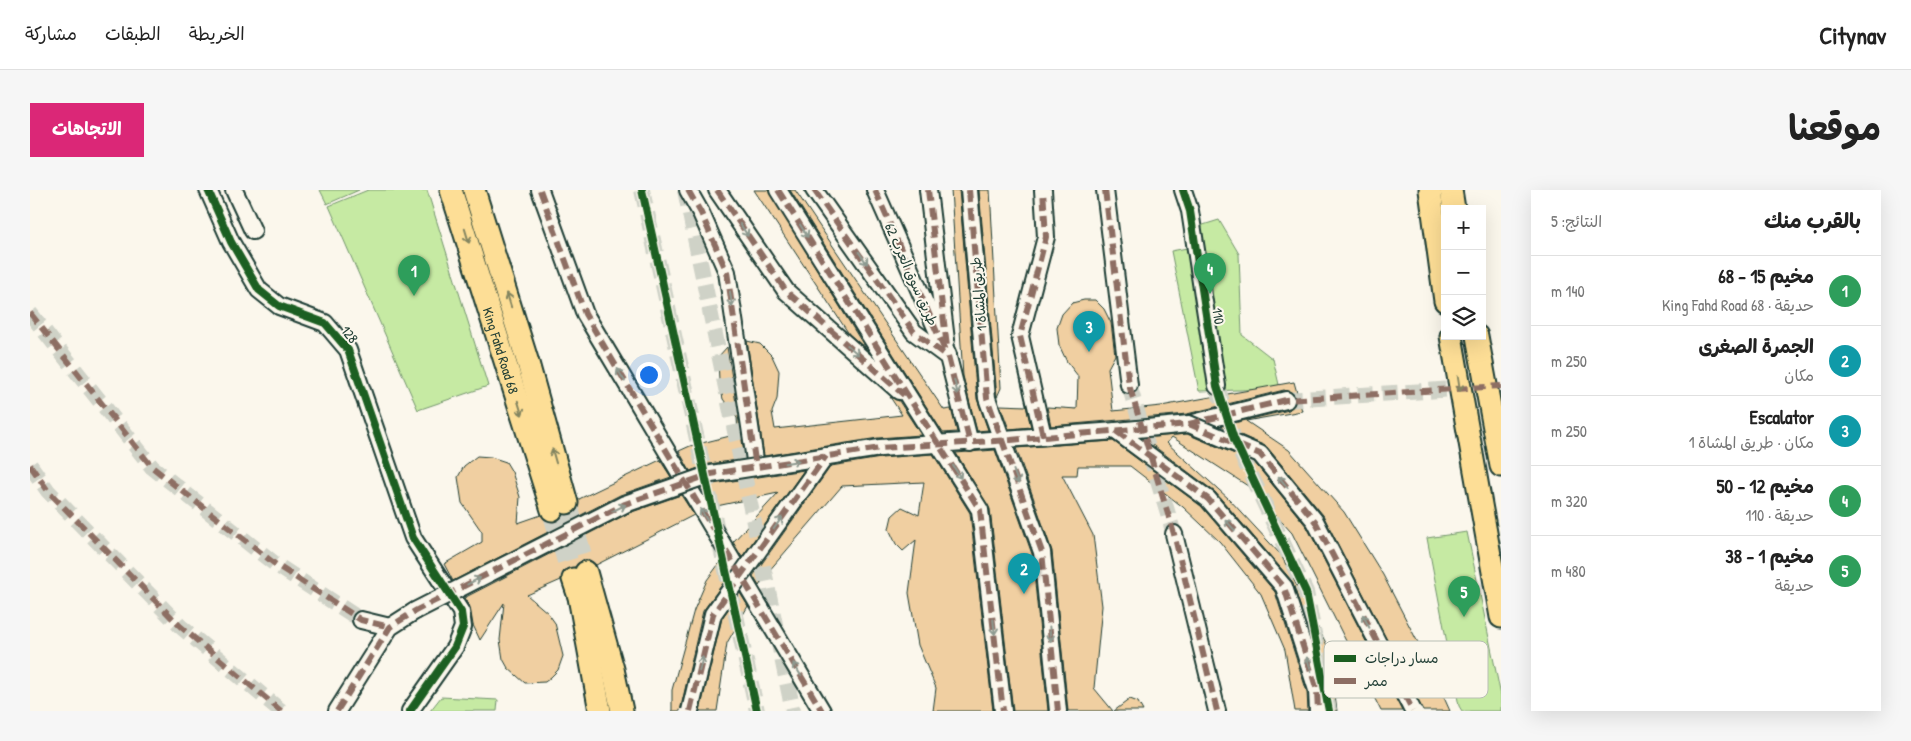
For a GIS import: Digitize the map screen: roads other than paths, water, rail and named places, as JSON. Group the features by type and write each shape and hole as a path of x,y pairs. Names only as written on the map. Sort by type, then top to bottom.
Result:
{"main road":[{"name":"King Fahd Road 68","path":"451,190 560,506 528,363 474,190"},
{"path":"1430,190 1444,295"},
{"path":"1451,190 1453,205"},
{"path":"1452,340 1501,617"},
{"path":"1478,340 1501,466"},
{"path":"600,711 578,597 580,575 613,669 622,711"}],"street":[{"name":"128","path":"208,190 231,242 259,290 279,306 325,323 348,350 413,538 461,612 463,627 455,647 410,711"},
{"path":"234,190 253,231"},
{"path":"540,190 585,314 822,711"},
{"path":"688,190 701,213 727,272 756,467"},
{"path":"717,190 786,291 913,403"},
{"path":"778,190 980,510 1003,711"},
{"path":"814,190 914,332 948,357"},
{"name":"طريق سوق العرب 62","path":"875,190 948,357"},
{"path":"928,190 948,357 970,443"},
{"name":"طريق المشاة 1","path":"969,190 987,398 1042,552 1058,711"},
{"path":"1043,190 1046,236 1020,336 1043,436"},
{"path":"1105,190 1129,385"},
{"name":"110","path":"1183,190 1190,211 1217,386"},
{"path":"337,711 390,627 415,611 625,504 711,474 880,448 1011,440 1189,424 1286,400"},
{"path":"1189,424 1260,454 1315,521 1377,641"},
{"path":"1116,431 1208,499 1284,587 1317,690 1318,711"},
{"path":"690,711 713,614 826,456"},
{"path":"1174,534 1217,711"},
{"path":"361,620 390,627"},
{"path":"1406,698 1413,711"}],"tunnel":[{"path":"642,190 757,711"},
{"path":"685,190 793,711"},
{"path":"30,313 152,467 275,564 361,620"},
{"path":"1129,385 1174,534"},
{"path":"1217,386 1234,439 1306,592 1324,685"},
{"path":"1286,400 1501,386"},
{"path":"30,465 48,491 180,626 281,711"},
{"path":"567,503 586,572"},
{"path":"552,510 573,579"},
{"path":"1326,698 1329,711"}],"place":[{"name":"مخيم 12 - 50","path":"1210,294"},
{"name":"مخيم 15 - 68","path":"414,296"},
{"name":"Escalator","path":"1089,352"},
{"name":"الجمرة الصغرى","path":"1024,594"},
{"name":"مخيم 1 - 38","path":"1464,617"}]}
